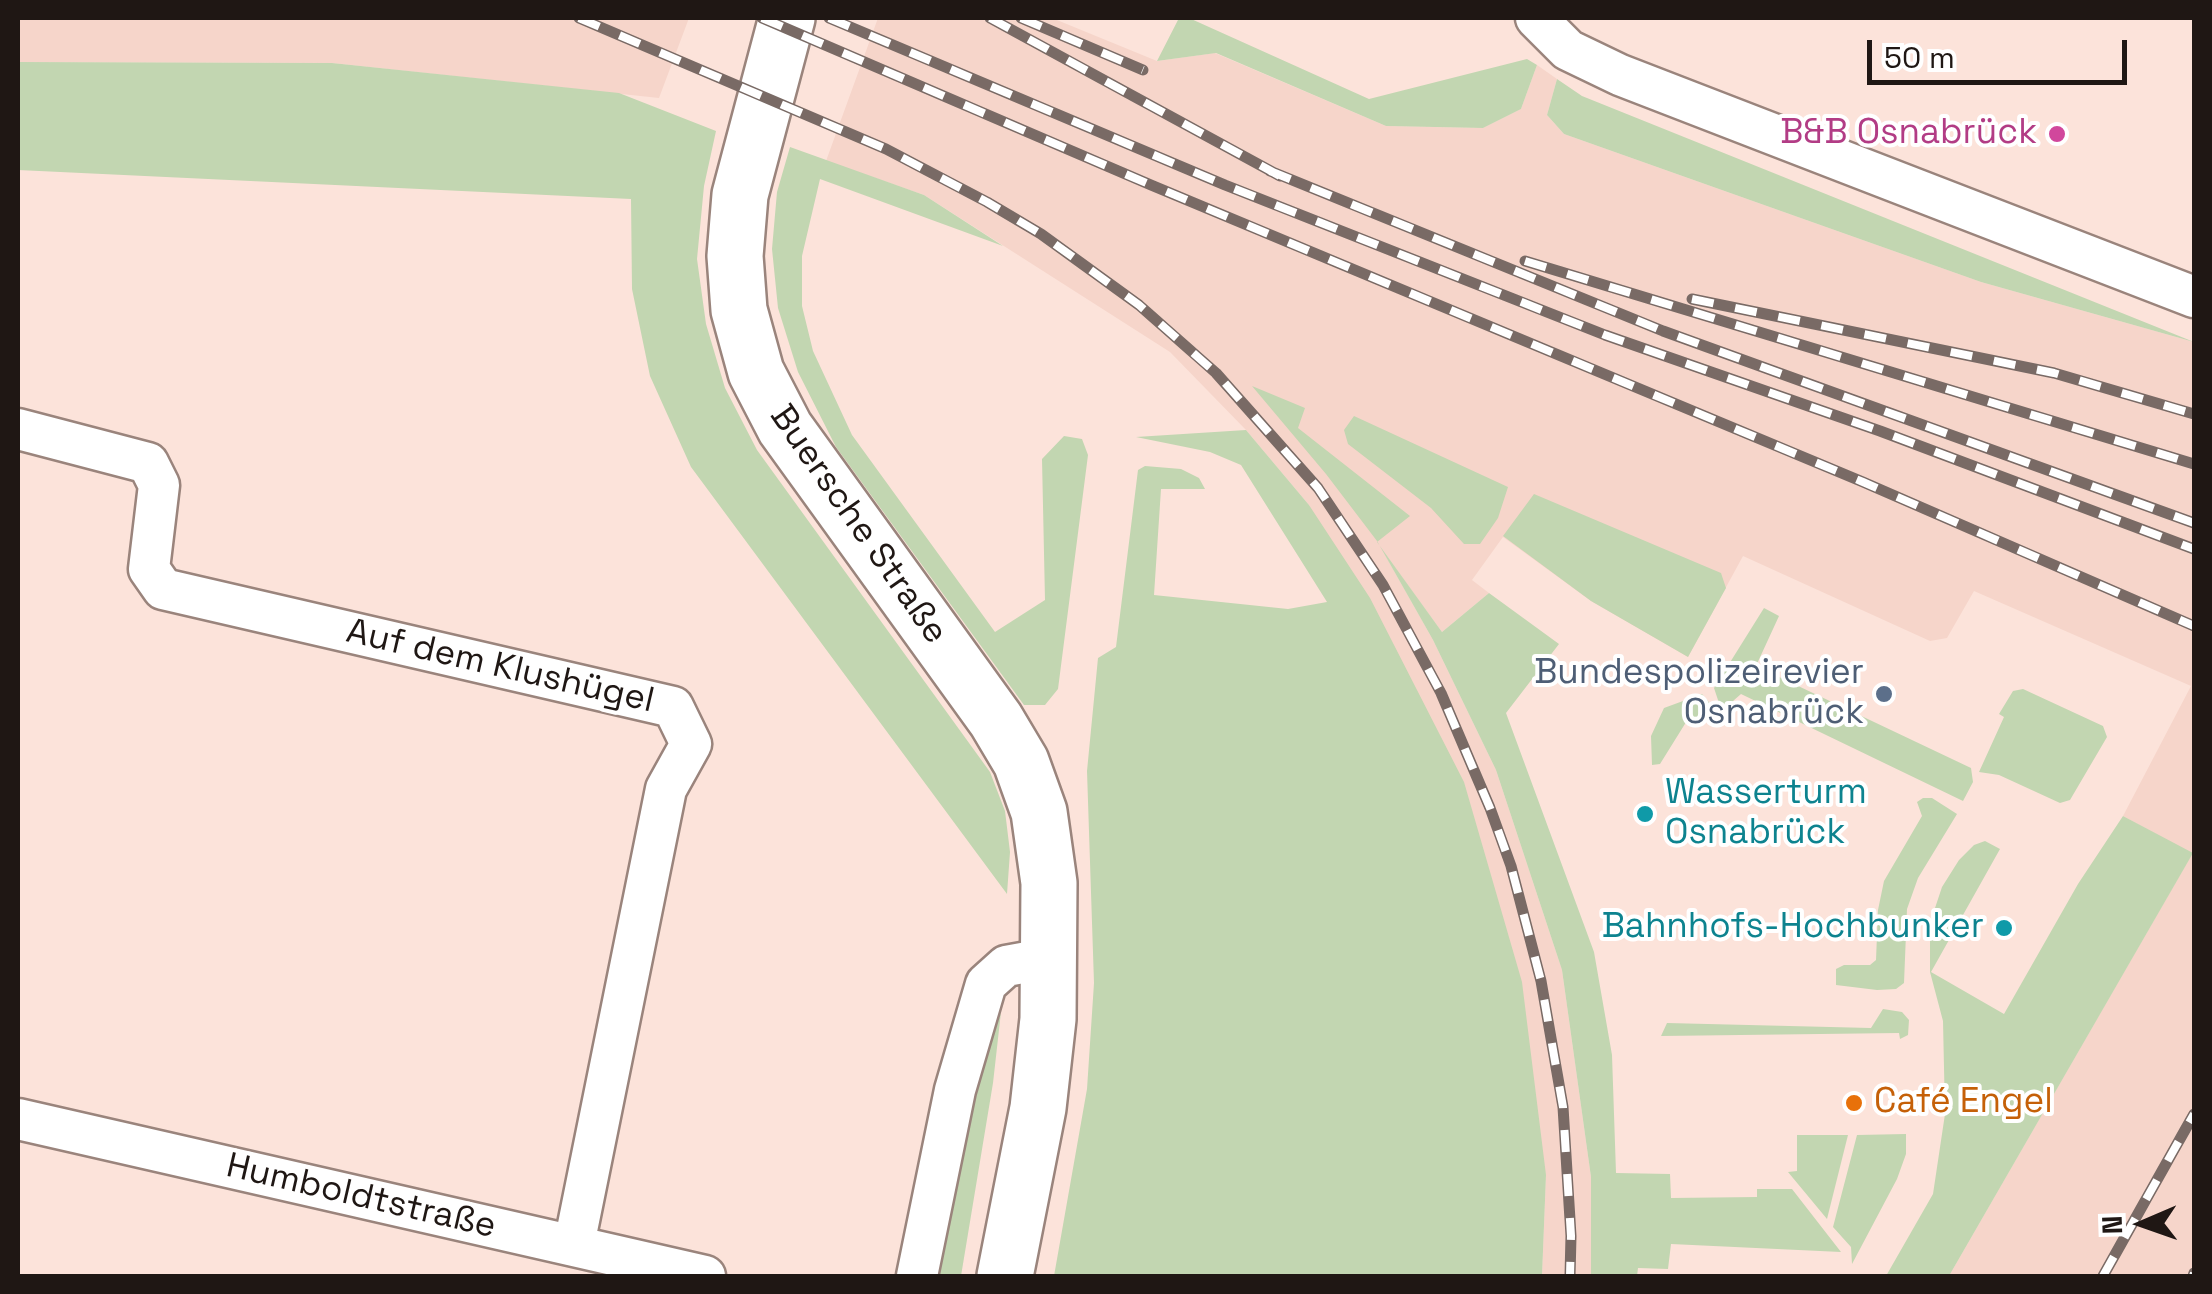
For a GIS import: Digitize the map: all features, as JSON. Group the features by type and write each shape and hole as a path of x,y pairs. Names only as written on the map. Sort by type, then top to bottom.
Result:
{"main road":[{"name":"Buersche Straße","path":"786,18 740,195 735,256 739,310 756,372 785,428 996,720 1021,762 1041,830 1049,883 1048,1019 1038,1108 1005,1276"}],"street":[{"path":"1538,20 1568,50 1620,75 2194,296"},
{"name":"Auf dem Klushügel","path":"18,429 148,462 159,485 149,569 164,588 673,707 691,744 666,790 574,1245"},
{"path":"917,1276 955,1090 986,984 1006,966 1050,958"},
{"name":"Humboldtstraße","path":"18,1118 705,1276"}],"shaded area":[{"path":"18,18 689,18 659,98 332,63 18,62"},
{"path":"878,18 1052,18 1157,61 1215,53 1386,126 1483,128 1521,109 1537,65 1557,79 1547,115 1564,134 1981,282 2194,342 2194,1276 1949,1276 2192,854 2123,816 2191,686 1974,591 1947,638 1930,641 1743,556 1688,657 1591,601 1503,537 1472,580 1489,593 1442,632 1384,553 1433,640 1496,770 1562,970 1591,1177 1591,1276 1542,1276 1546,1175 1309,505 1246,430 1170,352 924,195 826,161"}],"green space":[{"path":"1179,18 1189,18 1369,99 1527,59 1537,65 1521,109 1483,128 1386,126 1216,53 1157,61"},
{"path":"18,62 332,63 619,93 716,131 704,186 697,259 706,324 725,388 757,450 990,772 1005,811 1010,852 1007,894 691,467 650,376 632,289 631,199 18,170"},
{"path":"1557,79 1582,96 2194,342 1981,282 1564,134 1547,115"},
{"path":"790,147 924,195 1003,246 820,179 802,256 802,306 813,351 852,435 995,632 1045,600 1042,459 1064,436 1082,439 1088,455 1058,689 1045,705 1024,705 836,447 798,372 778,308 772,249 777,192"},
{"path":"1252,386 1305,408 1298,428 1410,516 1377,542"},
{"path":"1354,416 1508,487 1498,518 1480,544 1464,544 1431,508 1348,444 1344,430"},
{"path":"1246,430 1309,505 1370,598 1464,782 1522,982 1546,1175 1542,1276 1054,1276 1087,1089 1094,983 1087,771 1098,658 1116,647 1138,470 1145,466 1181,469 1199,478 1205,489 1161,489 1154,595 1288,609 1327,602 1241,465 1210,452 1136,437"},
{"path":"1534,494 1721,573 1726,588 1688,657 1591,601 1503,536"},
{"path":"1380,546 1442,632 1489,593 1559,644 1506,713 1594,952 1612,1055 1616,1173 1670,1174 1671,1198 1757,1197 1757,1189 1792,1189 1841,1252 1671,1244 1668,1269 1638,1268 1637,1276 1591,1276 1591,1177 1562,970 1496,770 1433,640"},
{"path":"1764,608 1779,616 1756,666 1971,768 1973,782 1963,801 1741,694 1725,708 1719,703 1714,688"},
{"path":"2023,689 2103,726 2107,737 2070,800 2060,803 1999,775 1979,772 2004,717 1999,714 2013,691"},
{"path":"1702,694 1713,707 1714,719 1688,719 1660,764 1652,765 1651,736 1664,708"},
{"path":"1932,798 1957,814 1918,878 1907,909 1904,983 1896,989 1877,990 1836,985 1836,969 1844,965 1870,965 1876,960 1878,910 1884,881 1922,816 1917,802"},
{"path":"2123,816 2193,853 1949,1276 1886,1276 1933,1194 1945,1114 1943,1021 1930,972 1930,923 1942,887 1974,845 1985,841 2000,849 1931,972 2004,1014 2078,884"},
{"path":"1883,1009 1902,1012 1909,1020 1908,1035 1900,1039 1899,1033 1661,1036 1667,1023 1871,1028"},
{"path":"1001,1012 961,1276 939,1276 973,1101"},
{"path":"1906,1134 1906,1154 1897,1179 1852,1264 1851,1247 1833,1227 1857,1135"},
{"path":"1797,1135 1848,1135 1827,1219 1788,1172 1797,1171"}],"railway":[{"path":"579,18 886,149 1041,234 1139,305 1216,373 1318,488 1383,585 1441,693 1511,866 1541,981 1563,1107 1570,1276"},
{"path":"762,18 1863,482 2194,626"},
{"path":"829,18 1225,185 1605,335 1880,431 2194,549"},
{"path":"990,18 1280,176"},
{"path":"1021,18 1143,70"},
{"path":"1270,171 1663,331 2194,523"},
{"path":"1525,261 2194,464"},
{"path":"1692,299 2054,373 2194,414"},
{"path":"2103,1276 2194,1114"}],"place":[{"name":"B&B Osnabrück","path":"2057,134"},
{"name":"Bundespolizeirevier Osnabrück","path":"1884,694"},
{"name":"Wasserturm Osnabrück","path":"1645,814"},
{"name":"Bahnhofs-Hochbunker","path":"2004,928"},
{"name":"Café Engel","path":"1854,1103"}]}
